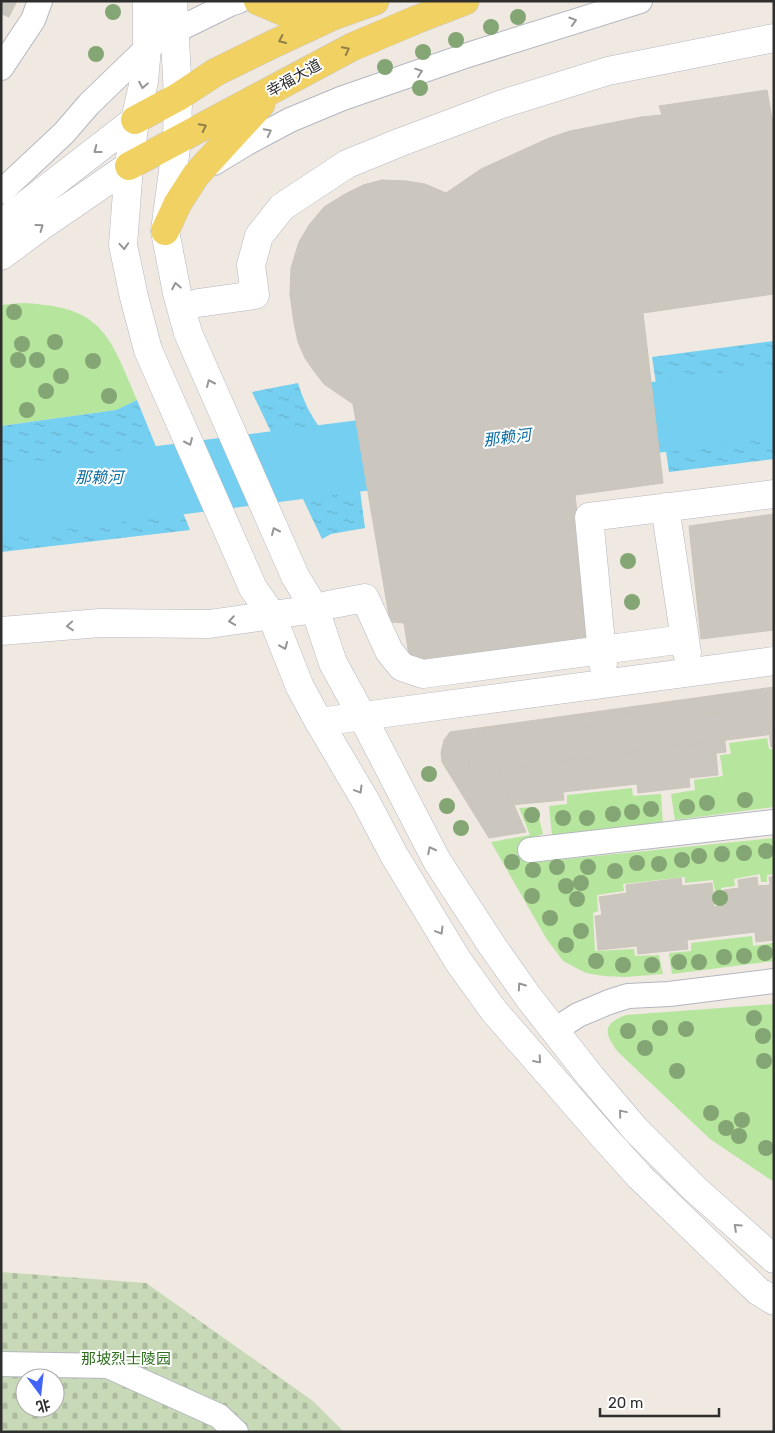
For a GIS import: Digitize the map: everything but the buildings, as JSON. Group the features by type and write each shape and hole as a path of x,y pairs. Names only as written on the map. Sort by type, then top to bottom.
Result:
{"main road":[{"path":"258,1 284,12 333,16"},
{"path":"135,120 178,97 216,72 333,16 375,1"},
{"name":"幸福大道","path":"129,166 352,47 465,1"},
{"path":"165,232 178,203 196,175 277,87"}],"street":[{"path":"147,1 147,48 144,80 135,120 129,166 123,245 134,297 148,350 253,588 271,614 300,687 365,800 394,855 458,961 494,1011 640,1177 758,1291 774,1301"},
{"path":"173,1 178,97 177,140 165,232 177,293 188,333 295,576 322,607 333,663 437,861 529,998 591,1077 636,1130 696,1190 774,1259"},
{"path":"198,303 255,295 251,265 259,236 282,207 347,164 502,104 608,71 774,38"},
{"path":"1,224 135,120"},
{"path":"1,256 129,166"},
{"path":"602,657 589,517 774,494"},
{"path":"1,632 100,623 208,624 322,607 366,598 389,651 402,667 423,674 602,657 685,646 665,507"},
{"path":"319,722 774,661"}],"lane":[{"path":"1,68 33,20 40,1"},
{"path":"1,192 64,133 89,104 147,48 175,31 239,1"},
{"path":"196,175 247,143 290,120 343,98 480,51 640,1"},
{"path":"530,850 774,822"},
{"path":"555,1030 578,1015 628,996 670,994 774,981"},
{"path":"1,1364 108,1366 219,1416 236,1432"}],"green space":[{"path":"20,303 47,305 68,310 85,317 98,327 109,340 118,356 137,400 116,410 1,426 1,305"},
{"path":"767,738 769,749 774,749 774,807 675,820 671,794 695,790 694,780 723,776 720,755 731,754 729,743"},
{"path":"632,788 633,796 661,794 663,824 552,835 549,806 567,804 567,795"},
{"path":"536,807 543,834 524,840 520,846 529,861 537,862 774,838 774,874 767,875 767,882 761,882 760,874 734,879 735,886 721,888 723,903 717,904 713,880 685,883 685,877 623,884 624,891 597,895 598,911 593,913 595,951 634,949 635,956 659,955 663,974 625,977 586,973 563,961 546,938 491,842 530,835 519,808"},
{"path":"752,936 753,946 773,943 774,961 672,974 669,953 691,951 691,943"},
{"path":"774,1004 774,1182 710,1139 618,1052 610,1039 608,1030 613,1022 626,1015"},
{"name":"那坡烈士陵园","path":"1,1272 146,1283 313,1401 344,1432 1,1432"}],"water":[{"path":"774,341 774,459 669,472 652,357"},
{"path":"298,383 307,407 320,427 336,445 356,460 365,528 331,534 322,539 252,392"},
{"name":"那赖河","path":"137,400 190,530 1,552 1,426 116,410"}],"waterway":[{"name":"那赖河","path":"558,430 774,402"},
{"name":"那赖河","path":"1,502 459,443"}]}
